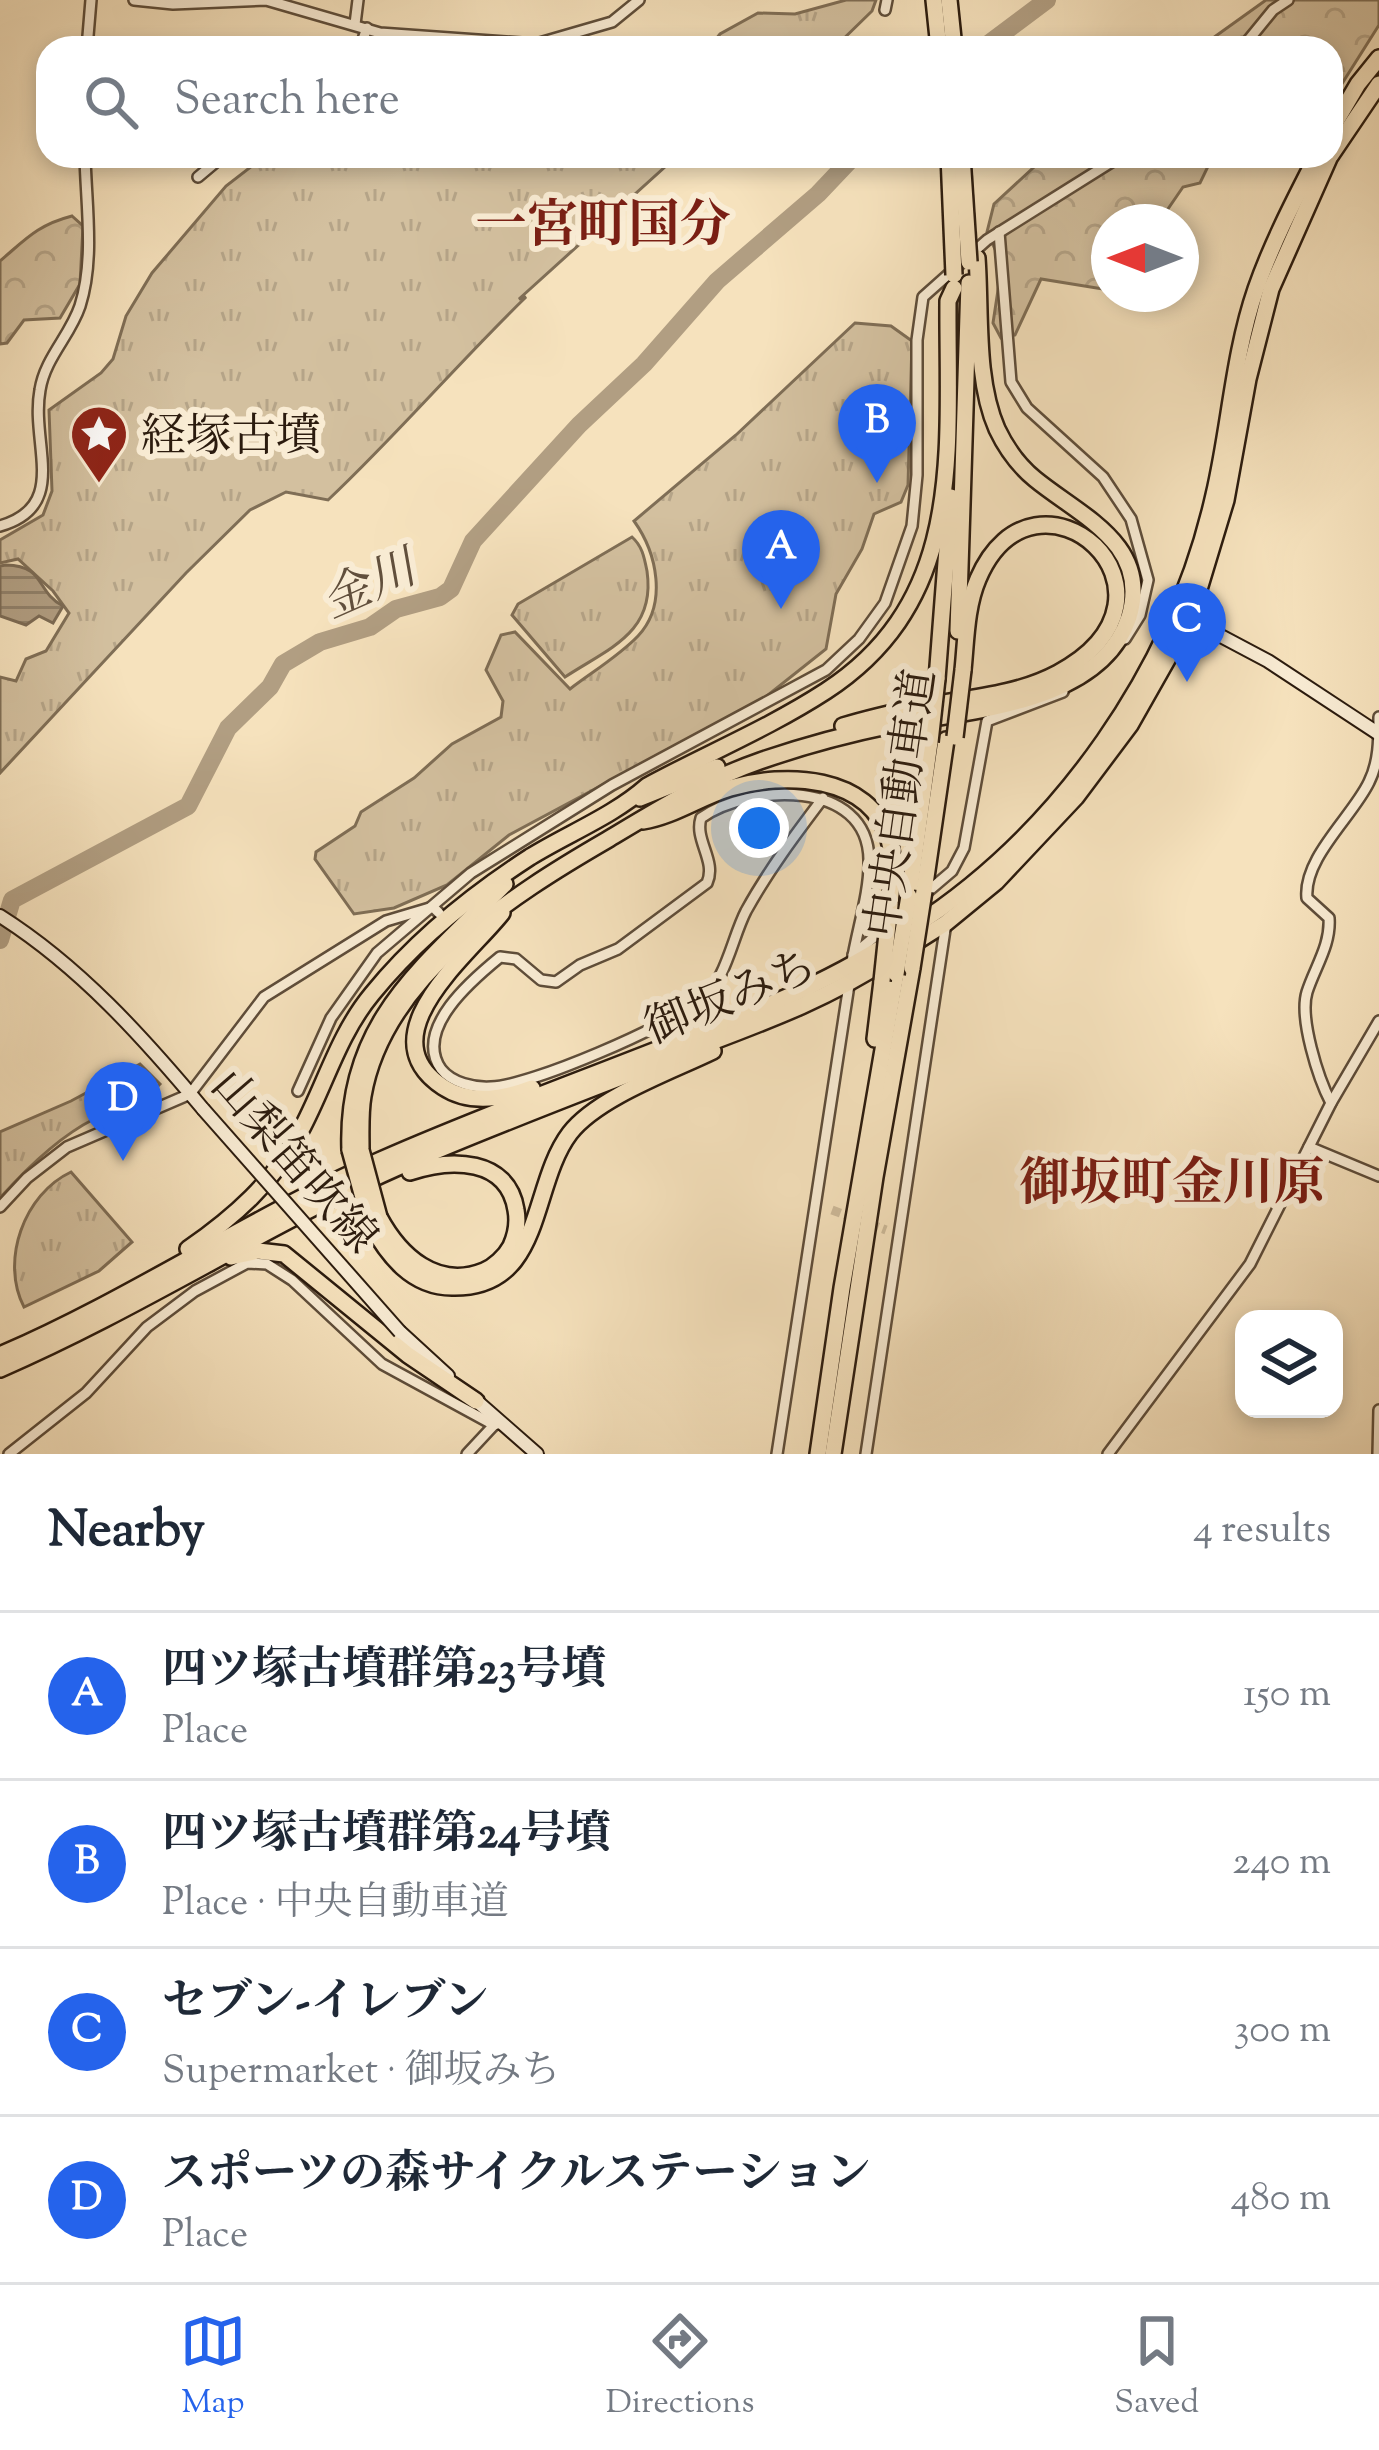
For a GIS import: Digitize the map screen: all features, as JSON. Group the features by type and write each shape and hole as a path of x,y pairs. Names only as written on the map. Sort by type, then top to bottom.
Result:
{"highway":[{"path":"934,0 938,36"},
{"path":"949,0 953,36"},
{"path":"1343,110 1379,58"},
{"name":"御坂みち","path":"1343,137 1379,84"},
{"name":"中央自動車道","path":"949,168 954,282 952,675"},
{"path":"355,1150 363,1094 393,1022 418,983 473,927 515,897 683,794 799,748 1046,692 1097,664 1121,634 1129,617 1132,584 1123,551 1100,525 1018,463 991,412 963,168"},
{"name":"御坂みち","path":"851,969 988,870 1051,807 1118,718 1183,616 1215,494 1256,288 1311,168"},
{"name":"御坂みち","path":"0,1370 82,1334 326,1202 424,1156 753,1021 946,923 996,882 1076,797 1130,725 1183,616 1226,500 1266,306 1325,168"},
{"name":"中央自動車道","path":"818,1454 897,974 935,816 964,531 973,260"},
{"path":"631,800 647,786 828,690 877,652 913,602 936,546 944,466 947,301 954,282"},
{"path":"101,1307 257,1195 299,1133 342,1039 372,994 480,892 631,800 794,740 904,711 1006,693 1056,674 1099,641 1112,618 1114,574 1106,554 1091,538 1055,526 1032,527 1014,535 991,557 977,581 952,675 944,740"},
{"name":"中央自動車道","path":"917,894 944,740"},
{"path":"637,822 664,818 710,795 755,782 831,785 860,799 883,824 892,855 890,905 897,974"},
{"path":"530,858 418,966 368,1044 354,1084 349,1108 355,1150 375,1220 398,1264 418,1279 440,1287 486,1284 506,1270 526,1248 546,1182 571,1131 594,1111 753,1021"},
{"path":"515,897 447,973 417,1025 417,1050 427,1073 446,1089 482,1100 672,1036 753,1021"},
{"name":"中央自動車道","path":"832,1454 871,1201 897,974"},
{"name":"御坂みち","path":"0,1355 382,1159 753,1021"},
{"path":"326,1202 427,1167 470,1163 498,1174 514,1195 518,1221 502,1257 493,1267 468,1278 425,1270 375,1220"},
{"path":"204,1267 240,1253 284,1254 408,1355 476,1402"}],"main road":[{"path":"1183,616 1268,662 1379,734"},
{"name":"山梨笛吹線","path":"0,916 87,982 400,1332 497,1424 537,1454"}],"street":[{"path":"88,36 91,0"},
{"path":"134,0 173,4 266,0 400,36"},
{"path":"358,0 362,36"},
{"path":"564,36 612,22 639,0"},
{"path":"1252,36 1288,0"},
{"path":"0,526 27,516 41,496 39,392 44,372 78,312 87,277 86,168"},
{"path":"198,177 209,168"},
{"path":"298,1091 331,1018 377,953 436,910 471,873 612,785 826,670 859,639 885,603 912,526 917,475 917,340 923,298 1000,232 1102,168"},
{"path":"851,969 952,871 964,848 988,721 1083,682 1115,654 1140,615 1148,580 1131,519 1103,477 1028,408 1012,382 1000,232"},
{"path":"1331,1102 1319,1080 1316,1054 1302,1016 1330,934 1329,918 1307,898 1306,887 1328,842 1367,786 1377,762 1379,717"},
{"path":"777,1454 869,858 855,820 823,798 786,795 743,800 710,812 698,828 711,874 707,883 618,949 580,965 556,982 541,980 506,956 489,965 445,1014 436,1033 437,1061 452,1079 516,1088 673,1021 707,996 744,915 778,857 823,798"},
{"path":"0,1207 67,1147 190,1094 264,997 386,921 436,910"},
{"path":"866,1454 946,923"},
{"path":"476,951 489,965"},
{"path":"1108,1454 1250,1264 1331,1102 1379,1021"},
{"path":"1309,1148 1379,1176"},
{"path":"818,1206 832,1210"},
{"path":"886,1230 899,1235"},
{"path":"9,1454 86,1393 147,1327 234,1268 256,1262 292,1280 382,1364 497,1424 467,1454"},
{"path":"1378,1454 1379,1410"}],"green space":[{"path":"846,0 876,0 872,11 846,36 718,36 758,13 795,14"},
{"path":"1266,0 1379,0 1379,25 1343,82 1343,36 1216,36"},
{"path":"249,168 664,168 519,299 526,297 328,500 286,492 250,510 0,773 0,677 16,681 26,659 46,651 69,613 18,559 0,563 0,540 43,515 52,491 49,410 113,359 126,316 152,273 226,186"},
{"path":"1033,168 1207,168 1200,183 1183,187 1171,204 1091,204 1091,287 1041,279 1015,335 1001,338 993,323 1002,264 987,232 994,204"},
{"path":"72,216 83,226 80,284 60,318 24,320 7,343 0,344 0,261 40,229"},
{"path":"855,323 891,326 912,341 908,485 901,502 874,514 862,549 836,594 826,649 763,699 509,835 447,885 394,908 354,914 315,859 316,852 355,826 361,812 414,778 452,744 501,717 503,701 486,670 501,635 515,632 570,689 638,636 653,609 656,578 649,548 634,521 736,435"},
{"path":"632,537 647,571 644,610 626,636 565,677 512,615 518,604"},
{"path":"140,1064 160,1084 153,1091 68,1135 0,1198 0,1132"},
{"path":"71,1172 132,1242 99,1271 24,1307 15,1270 21,1230 40,1196"}],"shaded area":[{"path":"0,566 34,574 63,606 53,623 39,616 26,625 0,616"}],"waterway":[{"name":"金川","path":"999,36 1047,0"},
{"name":"金川","path":"0,940 12,900 188,806 228,728 270,687 283,664 320,642 370,627 396,609 440,597 451,589 473,541 579,425 644,364 717,281 843,168"}],"tunnel":[{"path":"832,1210 886,1230"}],"place":[{"name":"四ツ塚古墳群第24号墳","path":"877,483"},
{"name":"経塚古墳","path":"99,485"},
{"name":"四ツ塚古墳群第23号墳","path":"781,609"},
{"name":"セブン-イレブン","path":"1187,682"},
{"name":"スポーツの森サイクルステーション","path":"123,1161"}],"district":[{"name":"一宮町国分","path":"603,223"},
{"name":"御坂町金川原","path":"1172,1181"}]}
